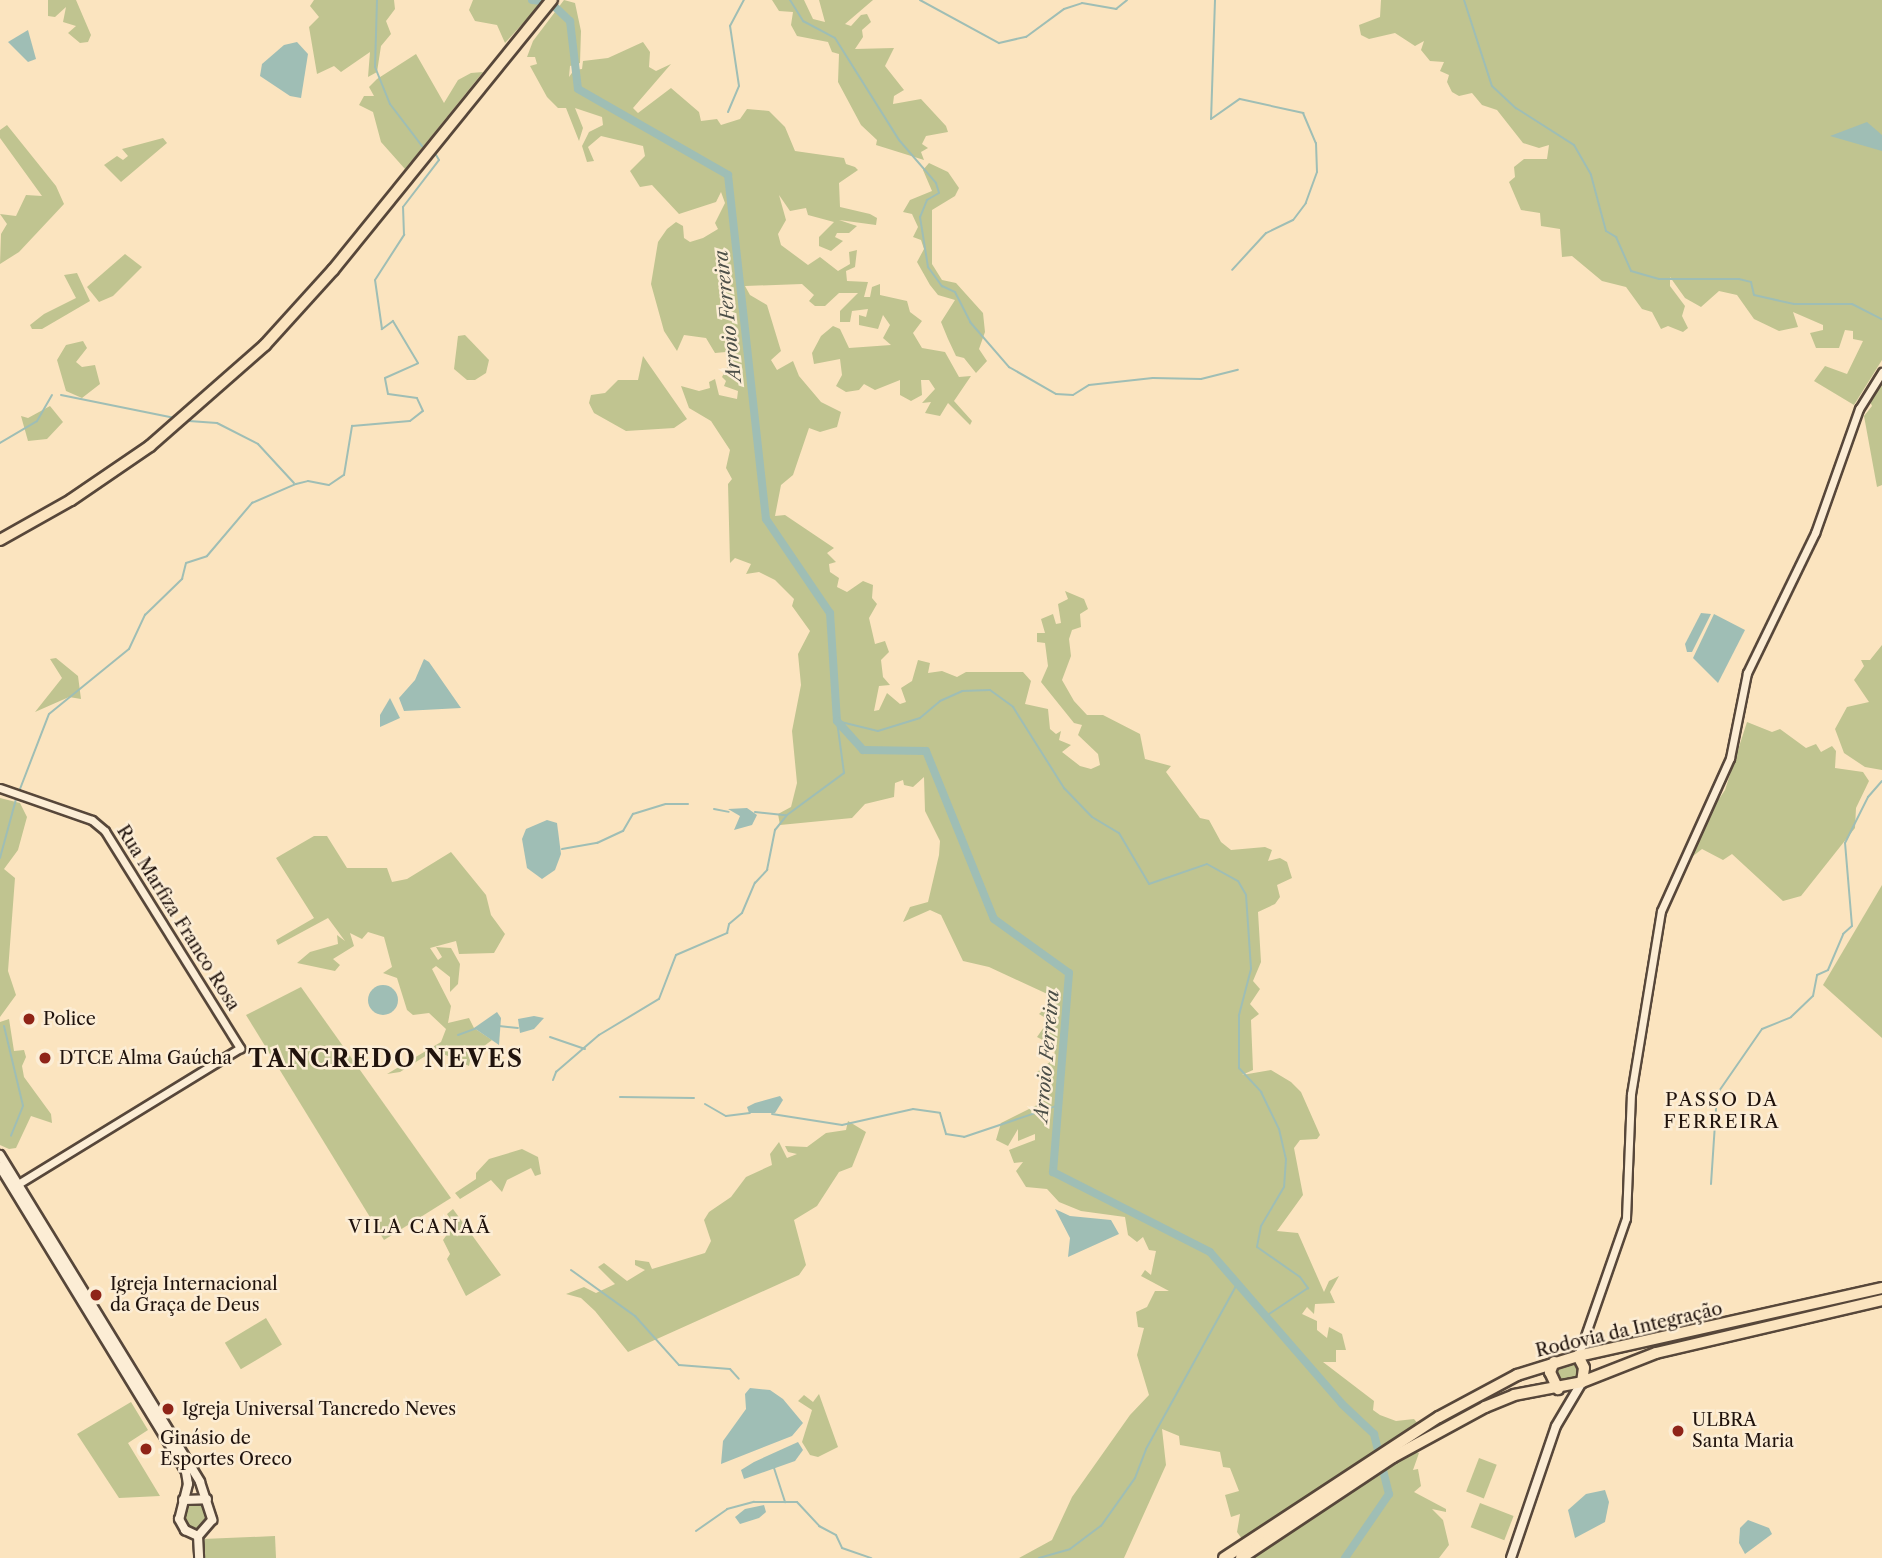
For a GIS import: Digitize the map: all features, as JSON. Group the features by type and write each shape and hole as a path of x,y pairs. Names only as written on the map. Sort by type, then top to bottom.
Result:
{"highway":[{"path":"0,540 71,500 150,446 256,354 333,270 552,0"},
{"name":"Rodovia da Integração","path":"1224,1558 1507,1379 1578,1356 1882,1288"},
{"name":"Rodovia da Integração","path":"1390,1454 1514,1395 1558,1389 1656,1353 1882,1300"},
{"path":"1578,1356 1584,1368 1582,1382"},
{"path":"1554,1362 1550,1372 1558,1389"},
{"name":"Rodovia da Integração","path":"1241,1558 1373,1465"}],"main road":[{"path":"0,1155 15,1185 186,1472 188,1484 183,1500 181,1525 198,1536"},
{"path":"0,1167 15,1185 207,1499 212,1520 198,1536 199,1558"},
{"path":"1511,1558 1563,1410 1582,1382"},
{"path":"1558,1389 1563,1410"},
{"path":"183,1500 207,1499"}],"street":[{"path":"1578,1356 1626,1218 1631,1094 1661,911 1730,758 1747,673 1815,533 1859,409 1882,372"},
{"name":"Rua Marfiza Franco Rosa","path":"0,788 92,820 105,831 240,1048 15,1185"}],"green space":[{"path":"48,0 76,0 91,35 88,42 80,43 68,33 76,26 63,22 66,7 55,17 48,16"},
{"path":"314,0 394,0 395,9 386,21 391,34 381,46 377,72 368,77 370,52 341,72 334,66 317,74 309,27 319,17 310,6"},
{"path":"473,0 544,0 505,43 497,25 475,21 469,10"},
{"path":"564,0 575,3 581,31 580,63 570,66 569,77 574,70 582,69 583,61 608,58 643,42 650,52 649,67 656,71 671,64 633,108 638,113 671,88 699,112 701,121 717,119 721,125 740,119 747,109 769,111 785,127 795,151 844,158 846,164 855,167 858,170 839,183 840,207 870,214 877,218 876,225 839,220 857,226 849,233 837,233 835,237 843,241 831,251 819,246 819,237 834,222 808,215 806,208 790,211 779,195 786,220 778,234 781,245 808,265 820,257 838,271 850,264 849,252 857,250 855,267 846,271 847,281 868,282 864,297 870,297 872,287 880,284 880,295 907,301 910,312 922,321 913,333 922,348 945,352 959,377 971,376 954,401 972,421 970,425 948,403 940,416 925,413 931,402 922,403 935,389 929,380 921,380 922,395 911,401 900,395 900,380 875,390 864,384 859,390 846,392 836,386 842,375 840,359 814,364 812,353 821,336 833,326 840,329 849,348 891,345 883,338 890,325 883,315 878,329 859,325 859,315 866,317 868,309 852,311 850,322 840,322 840,311 858,293 839,293 825,306 815,306 809,301 814,295 802,284 745,286 750,295 767,305 781,351 771,360 777,370 793,361 799,376 821,402 841,412 837,427 820,432 809,428 793,475 781,485 775,516 785,515 834,548 827,553 836,562 829,564 830,572 839,578 837,587 847,592 863,581 873,585 872,598 877,604 869,618 875,644 885,641 889,652 881,660 883,677 890,685 879,686 874,711 879,710 887,693 900,704 906,702 901,688 912,681 918,660 930,663 928,673 942,671 957,677 966,672 1023,672 1031,681 1025,704 1048,709 1050,729 1056,734 1061,731 1059,740 1071,745 1062,752 1080,766 1091,769 1100,765 1098,754 1078,735 1082,725 1074,723 1041,682 1048,666 1045,643 1037,642 1037,633 1045,633 1041,619 1053,614 1056,624 1061,623 1058,604 1068,599 1065,591 1084,599 1088,609 1080,614 1081,627 1072,630 1069,639 1071,656 1062,680 1074,701 1087,715 1103,715 1140,734 1145,759 1171,766 1166,772 1200,818 1209,820 1221,842 1231,850 1265,847 1272,850 1268,861 1280,858 1287,862 1292,878 1277,885 1280,897 1275,904 1258,912 1261,962 1253,981 1260,989 1250,1004 1259,1014 1251,1020 1253,1070 1242,1075 1271,1070 1291,1082 1301,1092 1320,1135 1317,1139 1300,1140 1294,1148 1303,1195 1277,1231 1298,1233 1324,1292 1329,1281 1339,1276 1330,1292 1335,1303 1315,1304 1314,1314 1307,1307 1302,1314 1317,1321 1317,1330 1327,1338 1329,1327 1342,1334 1346,1350 1336,1350 1336,1362 1323,1362 1374,1401 1373,1410 1380,1415 1396,1421 1414,1419 1419,1425 1242,1539 1237,1532 1240,1514 1231,1517 1225,1495 1239,1491 1230,1468 1223,1467 1220,1452 1180,1445 1179,1436 1162,1429 1166,1465 1124,1558 1019,1558 1052,1540 1072,1497 1130,1415 1149,1395 1137,1355 1144,1328 1138,1327 1136,1312 1147,1307 1155,1291 1169,1291 1141,1276 1145,1270 1151,1275 1156,1251 1149,1250 1143,1237 1137,1242 1128,1235 1125,1217 1081,1211 1059,1202 1047,1189 1026,1187 1016,1171 1023,1162 1014,1163 1009,1150 1035,1140 1035,1134 1018,1141 1018,1129 1008,1146 996,1140 1001,1123 1037,1105 1043,1082 1037,1072 1055,1058 1054,1046 1037,1037 1049,1020 1039,1014 1056,998 989,967 963,961 941,915 930,910 903,922 910,907 928,902 939,855 940,841 925,811 924,777 913,787 904,785 903,780 895,783 894,797 865,804 852,818 780,825 778,814 791,807 797,783 792,731 801,685 798,654 810,631 792,606 794,599 775,580 759,572 746,574 751,564 735,558 730,563 728,484 732,479 726,468 730,450 711,421 689,408 681,386 699,391 710,388 709,382 715,379 719,395 737,399 738,391 724,386 726,381 722,377 729,364 726,352 715,353 706,338 684,335 677,351 664,331 651,284 658,242 667,229 676,222 683,226 684,238 690,242 703,238 718,229 715,223 725,203 721,192 716,202 679,214 652,185 640,187 630,171 645,156 643,146 601,136 588,147 594,161 587,162 582,146 589,132 603,125 602,117 575,108 583,128 579,141 566,108 558,108 547,97 530,66 537,64 535,57 527,57 533,41"},
{"path":"772,0 804,0 813,19 825,22 819,0 873,0 845,24 851,26 861,15 867,14 871,22 862,30 863,37 855,49 894,48 885,66 904,90 894,96 893,104 921,99 946,126 948,132 926,136 922,144 928,148 921,152 924,160 876,145 877,140 861,125 838,82 839,54 832,52 828,42 797,36 791,25 793,12 779,11"},
{"path":"1381,0 1882,0 1882,360 1854,405 1814,381 1825,366 1847,374 1863,341 1853,339 1853,331 1845,330 1839,348 1816,348 1810,333 1823,330 1823,325 1793,312 1798,327 1779,331 1754,319 1737,295 1719,291 1701,307 1685,298 1670,277 1670,286 1685,306 1682,316 1688,328 1683,332 1668,326 1661,329 1652,312 1642,309 1626,287 1602,281 1572,256 1562,257 1560,229 1541,226 1540,213 1521,210 1509,182 1515,177 1514,167 1524,159 1547,159 1549,145 1539,148 1523,143 1497,110 1482,105 1472,93 1459,96 1452,92 1447,82 1449,75 1440,71 1444,62 1430,61 1421,50 1424,41 1415,46 1395,33 1369,39 1361,35 1359,25 1380,17"},
{"path":"416,54 444,103 458,80 471,73 483,72 405,169 381,142 373,112 359,105 364,96 374,96 369,87 377,79"},
{"path":"7,125 56,186 64,204 19,252 0,264 1,234 7,224 0,214 16,216 26,195 42,196 0,138 0,130"},
{"path":"163,138 167,143 121,182 104,165 117,156 123,160 128,156 122,149"},
{"path":"929,163 948,172 959,188 955,196 932,210 932,264 942,280 956,283 983,313 985,332 979,349 987,361 976,373 964,358 956,356 948,339 941,322 955,300 938,295 930,285 917,262 924,249 921,240 913,237 918,227 912,214 903,212 910,200 932,191 923,170"},
{"path":"125,254 142,267 113,296 99,302 87,287"},
{"path":"77,273 90,301 42,329 32,329 30,325 44,314 76,298 64,275"},
{"path":"465,335 489,360 486,373 475,380 467,380 454,369 458,336"},
{"path":"83,341 87,348 76,362 82,367 95,365 100,384 82,398 66,391 57,360 66,345"},
{"path":"643,356 687,419 674,428 626,431 594,413 589,403 591,395 605,393 618,380 638,380"},
{"path":"1882,374 1882,485 1877,487 1864,416 1872,406 1868,397"},
{"path":"50,406 63,422 47,439 28,441 21,416 28,418"},
{"path":"1882,645 1882,770 1865,767 1844,753 1835,729 1847,707 1869,702 1854,680 1864,666 1861,660 1870,660"},
{"path":"56,658 78,676 81,699 69,697 35,712 62,678 50,659"},
{"path":"1747,722 1772,732 1780,729 1806,748 1816,744 1821,752 1832,746 1836,751 1835,768 1863,772 1869,781 1856,808 1855,828 1801,896 1783,901 1732,854 1723,860 1702,849 1688,860 1707,817 1725,790"},
{"path":"0,798 20,803 27,817 18,850 4,869 15,878 8,971 16,995 0,1017"},
{"path":"314,836 327,836 347,868 387,868 392,882 407,879 451,852 486,895 491,915 505,934 494,953 459,954 456,941 430,948 438,960 442,957 436,947 451,948 460,964 458,984 450,992 450,977 436,966 432,969 451,1006 448,1023 469,1018 474,1028 492,1040 471,1056 469,1066 435,1050 400,1072 387,1074 441,1042 446,1029 429,1013 413,1015 407,1010 397,978 383,973 392,967 384,937 368,932 362,939 350,933 354,946 333,959 340,965 335,971 297,963 310,952 338,944 337,935 345,941 328,918 278,945 276,940 314,918 276,858"},
{"path":"1882,885 1882,1038 1823,985"},
{"path":"301,987 451,1198 384,1240 246,1015"},
{"path":"9,1019 14,1051 24,1050 26,1057 22,1066 24,1077 51,1114 52,1123 31,1116 16,1148 9,1149 0,1145 0,1022"},
{"path":"848,1121 866,1132 852,1167 839,1172 817,1206 794,1220 806,1265 799,1275 628,1352 595,1311 581,1298 566,1294 584,1287 596,1293 615,1284 598,1267 604,1263 627,1281 645,1270 635,1265 635,1260 649,1262 652,1269 705,1253 711,1241 704,1220 709,1212 731,1197 746,1177 772,1165 770,1154 779,1142 787,1158 797,1154 788,1152 785,1146 807,1147 826,1133 846,1130"},
{"path":"522,1149 538,1157 541,1174 535,1176 531,1168 507,1180 502,1192 491,1180 460,1199 455,1193 476,1179 476,1173 489,1159"},
{"path":"453,1209 501,1275 466,1296 447,1259 450,1254 443,1240 454,1225 447,1214"},
{"path":"266,1318 282,1345 241,1369 225,1343"},
{"path":"1568,1361 1576,1364 1579,1372 1576,1380 1568,1383 1560,1380 1557,1372 1560,1364"},
{"path":"819,1394 838,1447 818,1457 810,1455 802,1442 812,1410 798,1401 804,1395 813,1402"},
{"path":"131,1402 148,1430 128,1443 160,1496 119,1498 77,1434"},
{"path":"1413,1451 1419,1453 1413,1470 1418,1469 1421,1486 1414,1492 1446,1509 1446,1512 1432,1509 1443,1520 1449,1545 1439,1558 1252,1558"},
{"path":"1479,1458 1497,1465 1484,1498 1466,1492"},
{"path":"1480,1503 1514,1516 1504,1540 1471,1527"},
{"path":"195,1504 204,1508 208,1517 204,1526 195,1530 186,1526 182,1517 186,1508"},
{"path":"275,1536 276,1558 204,1558 203,1539"}],"water":[{"path":"28,30 36,59 28,62 8,42"},
{"path":"297,42 308,54 301,98 290,96 260,76 262,64 284,45"},
{"path":"1867,122 1882,135 1882,151 1830,136"},
{"path":"1701,613 1711,614 1692,652 1687,652 1685,644"},
{"path":"1714,614 1745,630 1718,683 1693,658"},
{"path":"424,659 429,662 461,708 404,711 399,698 415,680"},
{"path":"390,698 400,718 380,727 380,715"},
{"path":"747,808 757,815 752,825 734,830 740,816 728,809"},
{"path":"547,820 557,823 561,854 555,870 542,879 527,868 522,839 526,829"},
{"path":"383,985 393,990 398,1000 393,1010 383,1015 373,1010 368,1000 373,990"},
{"path":"497,1012 501,1018 499,1045 474,1028"},
{"path":"534,1016 544,1018 534,1029 520,1033 518,1019"},
{"path":"780,1096 783,1100 775,1113 749,1113 747,1107"},
{"path":"1055,1209 1070,1216 1111,1220 1119,1234 1068,1257 1070,1238"},
{"path":"750,1388 770,1390 783,1399 803,1423 792,1436 721,1464 723,1441 746,1409 745,1394"},
{"path":"798,1442 803,1450 795,1461 744,1479 741,1470"},
{"path":"1605,1490 1609,1502 1605,1522 1575,1538 1568,1510 1586,1494"},
{"path":"764,1505 766,1512 759,1518 740,1524 735,1517 745,1509"},
{"path":"1748,1520 1769,1528 1772,1534 1745,1554 1739,1543 1740,1528"}],"waterway":[{"path":"377,0 375,67 390,104 422,146"},
{"name":"Arroio Ferreira","path":"532,0 550,2 570,21 578,89 728,175 766,519 830,613 837,721 863,750 926,751 994,919 1069,973 1053,1172 1210,1252 1342,1404 1374,1434 1389,1494 1345,1558"},
{"path":"728,112 739,86 730,26 744,0"},
{"path":"790,0 803,21 835,38 899,140 936,183 939,193 927,200 920,217 928,267 942,286 955,292 970,322 1009,367 1056,394 1073,395 1089,385 1153,378 1201,379 1238,370"},
{"path":"920,0 999,43 1026,37 1064,9 1082,3 1116,9 1127,0"},
{"path":"1215,0 1211,119 1240,99 1303,113 1316,143 1317,172 1306,203 1293,220 1266,233 1232,270"},
{"path":"1464,0 1492,86 1516,108 1574,145 1591,175 1606,231 1616,237 1631,271 1659,279 1739,279 1751,282 1754,295 1794,304 1852,304 1882,319"},
{"path":"20,789 49,714 129,649 145,615 182,579 186,563 207,556 252,503 296,484 308,481 329,485 344,475 352,426 410,421 423,411 417,398 388,394 385,378 418,363 393,321 382,329 375,280 404,235 403,207 439,160 436,155"},
{"path":"0,443 37,421 52,395"},
{"path":"61,395 175,418"},
{"path":"189,421 217,423 258,444 294,483"},
{"name":"Arroio Ferreira","path":"553,1080 556,1072 599,1035 659,999 676,955 727,933 729,924 742,913 755,883 767,870 775,830 787,815 844,773 837,721 878,731 920,718 940,701 962,691 990,690 1013,707 1064,788 1092,817 1119,833 1149,884 1207,864 1238,881 1246,895 1251,969 1239,1015 1239,1068 1261,1092 1279,1129 1286,1159 1284,1187 1261,1226 1257,1247 1300,1277 1308,1288 1266,1316"},
{"path":"1711,1184 1717,1094 1762,1029 1791,1017 1813,996 1817,975 1828,970 1843,934 1852,926 1845,843 1868,797 1882,781"},
{"path":"0,858 16,799"},
{"path":"562,849 597,843 623,831 633,814 666,804 688,804"},
{"path":"714,809 729,812"},
{"path":"755,812 786,815"},
{"path":"4,1026 23,1106 11,1136"},
{"path":"499,1026 518,1028"},
{"path":"458,1035 477,1028"},
{"path":"550,1037 585,1049"},
{"path":"620,1097 694,1098"},
{"path":"705,1104 726,1116 750,1113"},
{"path":"772,1114 842,1125 913,1109 940,1113 946,1134 964,1137 1059,1105"},
{"path":"571,1270 635,1316 679,1365 730,1369 739,1379"},
{"path":"1039,1558 1070,1549 1101,1526 1135,1478 1146,1449 1237,1284"},
{"path":"774,1468 785,1502"},
{"path":"696,1531 727,1509 754,1502 797,1502 819,1526 836,1535 842,1548 871,1558"}],"place":[{"name":"Police","path":"29,1019"},
{"name":"DTCE Alma Gaúcha","path":"45,1058"},
{"name":"Igreja Internacional da Graça de Deus","path":"96,1295"},
{"name":"Igreja Universal Tancredo Neves","path":"168,1409"},
{"name":"ULBRA Santa Maria","path":"1678,1431"},
{"name":"Ginásio de Esportes Oreco","path":"146,1449"}],"district":[{"name":"TANCREDO NEVES","path":"386,1059"},
{"name":"PASSO DA FERREIRA","path":"1722,1111"},
{"name":"VILA CANAÃ","path":"420,1227"}]}
